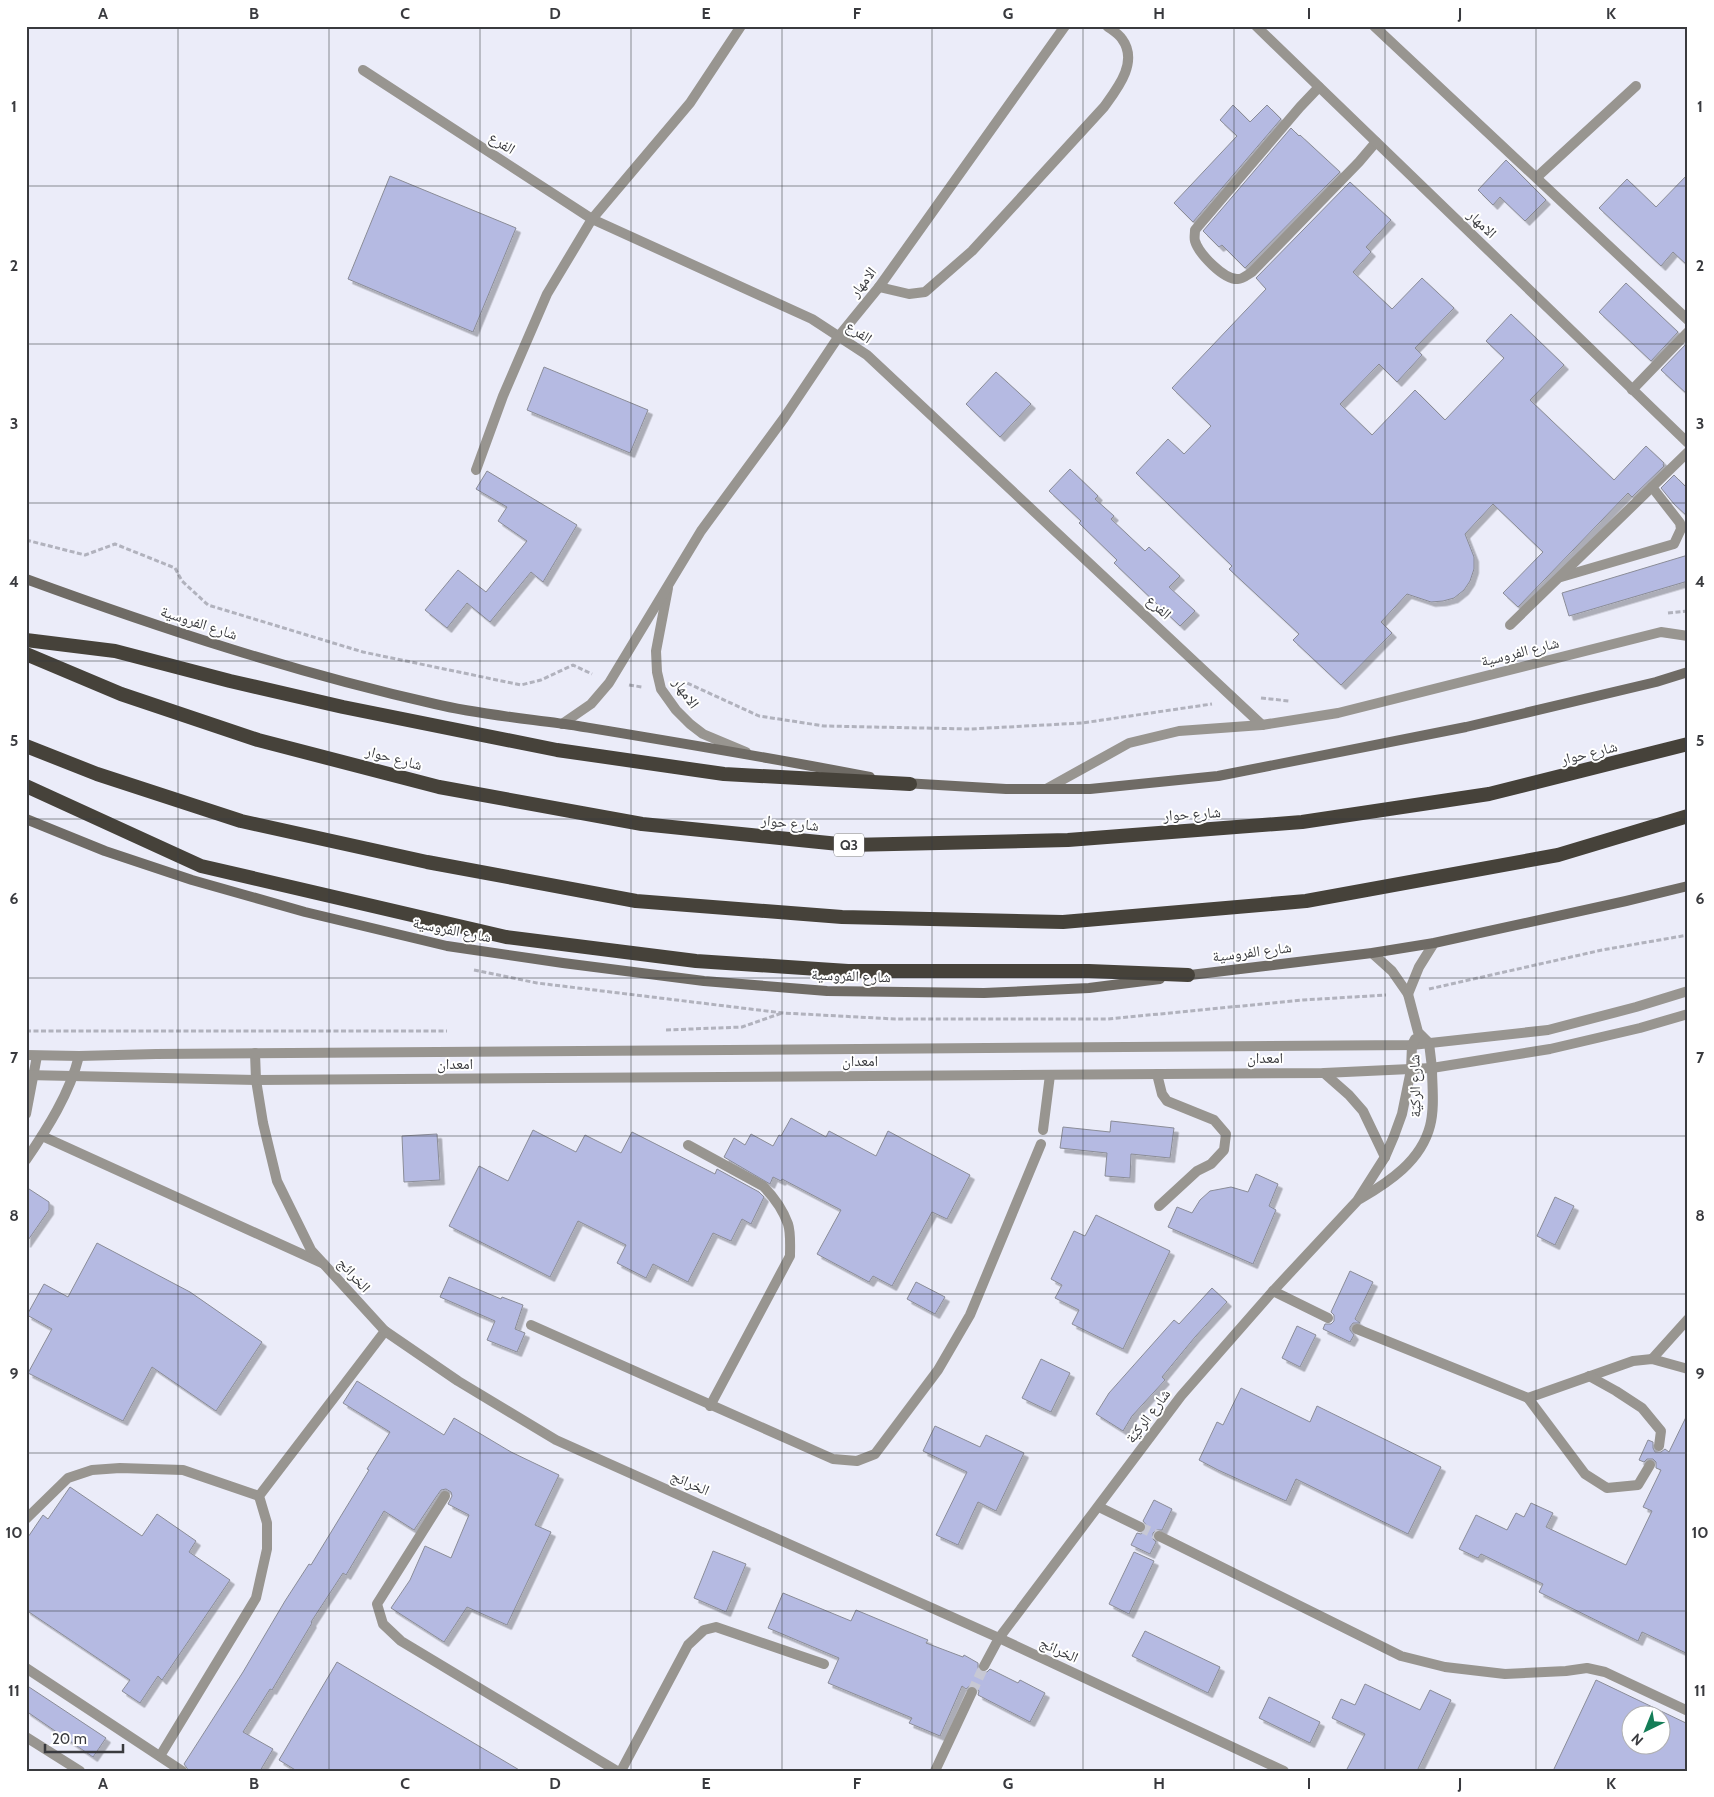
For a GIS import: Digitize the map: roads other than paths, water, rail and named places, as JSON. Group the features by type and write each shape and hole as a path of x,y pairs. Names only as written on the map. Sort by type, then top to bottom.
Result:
{"highway":[{"path":"26,640 115,651 230,681 343,707 557,750 724,774 910,784"},
{"name":"شارع حوار","path":"26,654 121,694 258,740 439,787 642,824 849,845 1068,840 1302,822 1489,794 1688,744"},
{"path":"26,746 97,774 241,821 427,862 636,901 842,917 1063,922 1306,901 1558,855 1688,816"},
{"path":"26,786 201,866 506,937 696,961 848,971 1089,971 1188,975"}],"main road":[{"name":"شارع الفروسية","path":"26,579 115,612 202,640 342,682 438,705 750,754 910,784 1090,789 1218,776 1466,727 1656,682 1688,672"},
{"name":"شارع الفروسية","path":"26,819 104,851 183,878 305,912 447,946 704,981 827,991 984,992 1088,988 1372,953 1434,943 1688,886"}],"street":[{"path":"476,470 503,396 546,294 592,219 690,103 741,26"},
{"name":"الامهار","path":"562,724 591,704 609,684 701,531 784,418 838,336 879,287 1065,26"},
{"path":"879,287 909,294 925,292 972,252 1104,107 1126,72 1128,56 1123,40 1107,26"},
{"name":"الامهار","path":"1256,26 1688,444"},
{"path":"1374,26 1688,320"},
{"name":"الفرع","path":"363,70 592,219 812,319 867,355 1262,725"},
{"path":"1537,177 1636,86"},
{"path":"1319,87 1195,230 1194,240 1198,249 1209,261 1226,276 1236,279 1252,272 1359,162 1376,142"},
{"path":"1632,390 1688,332"},
{"path":"1510,625 1688,452"},
{"path":"1558,578 1674,544 1682,529 1680,523 1652,487"},
{"name":"الامهار","path":"669,582 656,651 657,672 661,689 676,710 703,734 750,754"},
{"name":"شارع الفروسية","path":"1046,789 1129,743 1179,731 1262,725 1338,712 1662,632 1688,636"},
{"path":"1408,994 1419,967 1434,943"},
{"path":"1372,953 1392,971 1408,994 1418,1032"},
{"name":"امعدان","path":"32,1055 1412,1045 1548,1030 1688,992"},
{"name":"امعدان","path":"30,1075 256,1080 1324,1073 1411,1070 1550,1049 1640,1028 1688,1014"},
{"name":"شارع الركيّة","path":"984,1666 999,1638 1181,1396 1273,1290 1357,1201 1385,1158 1402,1114 1411,1070 1412,1045 1418,1032 1429,1043 1432,1068 1431,1122 1425,1139 1418,1152 1406,1166 1386,1183 1357,1201"},
{"name":"الخرائج","path":"255,1053 256,1080 263,1123 277,1181 311,1250 385,1331 458,1381 556,1440 999,1638 1284,1771"},
{"path":"26,1114 32,1055"},
{"path":"26,1160 42,1136 74,1075 78,1056"},
{"path":"1324,1073 1349,1095 1363,1111 1385,1158"},
{"path":"1157,1074 1162,1094 1167,1101 1214,1120 1226,1134 1224,1150 1211,1164 1197,1171 1159,1206"},
{"path":"1043,1130 1050,1075"},
{"path":"42,1136 324,1264"},
{"path":"531,1325 833,1459 857,1461 874,1454 938,1370 970,1315 1041,1144"},
{"path":"688,1145 763,1186 771,1194 788,1224 790,1239 790,1256 710,1406"},
{"path":"1273,1290 1328,1318"},
{"path":"1652,1359 1688,1319"},
{"path":"1357,1329 1528,1398 1585,1474 1607,1488 1638,1485 1650,1465"},
{"path":"259,1496 385,1331"},
{"path":"1528,1398 1633,1360 1652,1359 1688,1369"},
{"path":"1589,1376 1642,1408 1660,1430 1659,1446"},
{"path":"26,1519 68,1478 92,1470 120,1468 183,1470 259,1496"},
{"path":"160,1756 256,1598 267,1549 267,1523 259,1496"},
{"path":"445,1496 377,1604 383,1624 401,1641 617,1771"},
{"path":"1099,1507 1140,1527"},
{"path":"1159,1536 1401,1656 1444,1667 1505,1674 1587,1668 1605,1672 1688,1711"},
{"path":"621,1771 688,1645 704,1630 716,1627 824,1664"},
{"path":"26,1668 182,1771"},
{"path":"935,1771 972,1692"},
{"path":"26,1737 80,1771"}],"tunnel":[{"path":"1140,1527 1159,1536"},
{"path":"972,1692 984,1666"}]}
